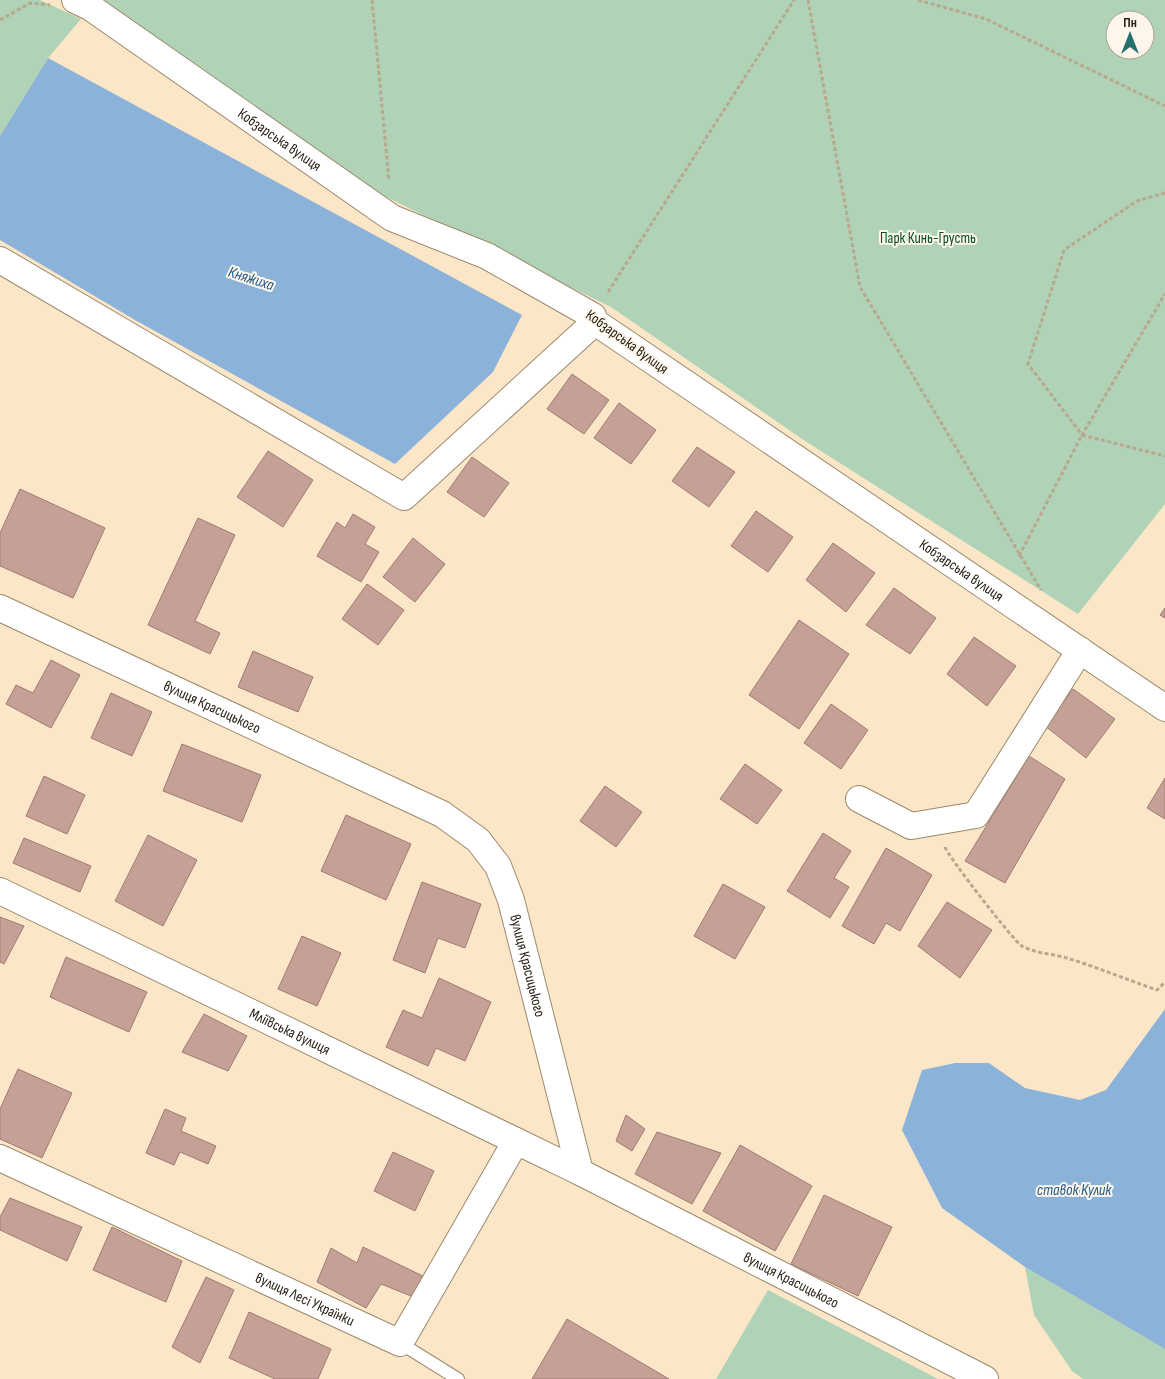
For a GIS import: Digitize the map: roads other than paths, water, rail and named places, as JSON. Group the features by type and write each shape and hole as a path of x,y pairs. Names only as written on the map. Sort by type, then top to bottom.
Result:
{"street":[{"name":"Кобзарська вулиця","path":"83,4 392,218 487,256 594,319 1165,708"},
{"path":"0,260 404,497 594,319"},
{"name":"вулиця Красицького","path":"0,608 442,814 478,840 498,866 511,900 580,1172 985,1379"},
{"path":"859,799 911,826 976,815 1080,650"},
{"name":"Мліївська вулиця","path":"0,891 580,1172"},
{"path":"400,1343 516,1141"},
{"name":"вулиця Лесі Українки","path":"0,1158 400,1343"}],"lane":[{"path":"400,1343 458,1379"}],"water":[{"name":"Княжиха","path":"48,58 522,315 493,372 395,464 135,320 0,240 0,136"},
{"name":"ставок Кулик","path":"1165,1009 1165,1349 1025,1267 942,1208 902,1130 922,1070 955,1063 989,1063 1025,1088 1080,1100 1106,1090"}],"park label":[{"name":"Парк Кинь-Грусть","path":"928,238"}]}
